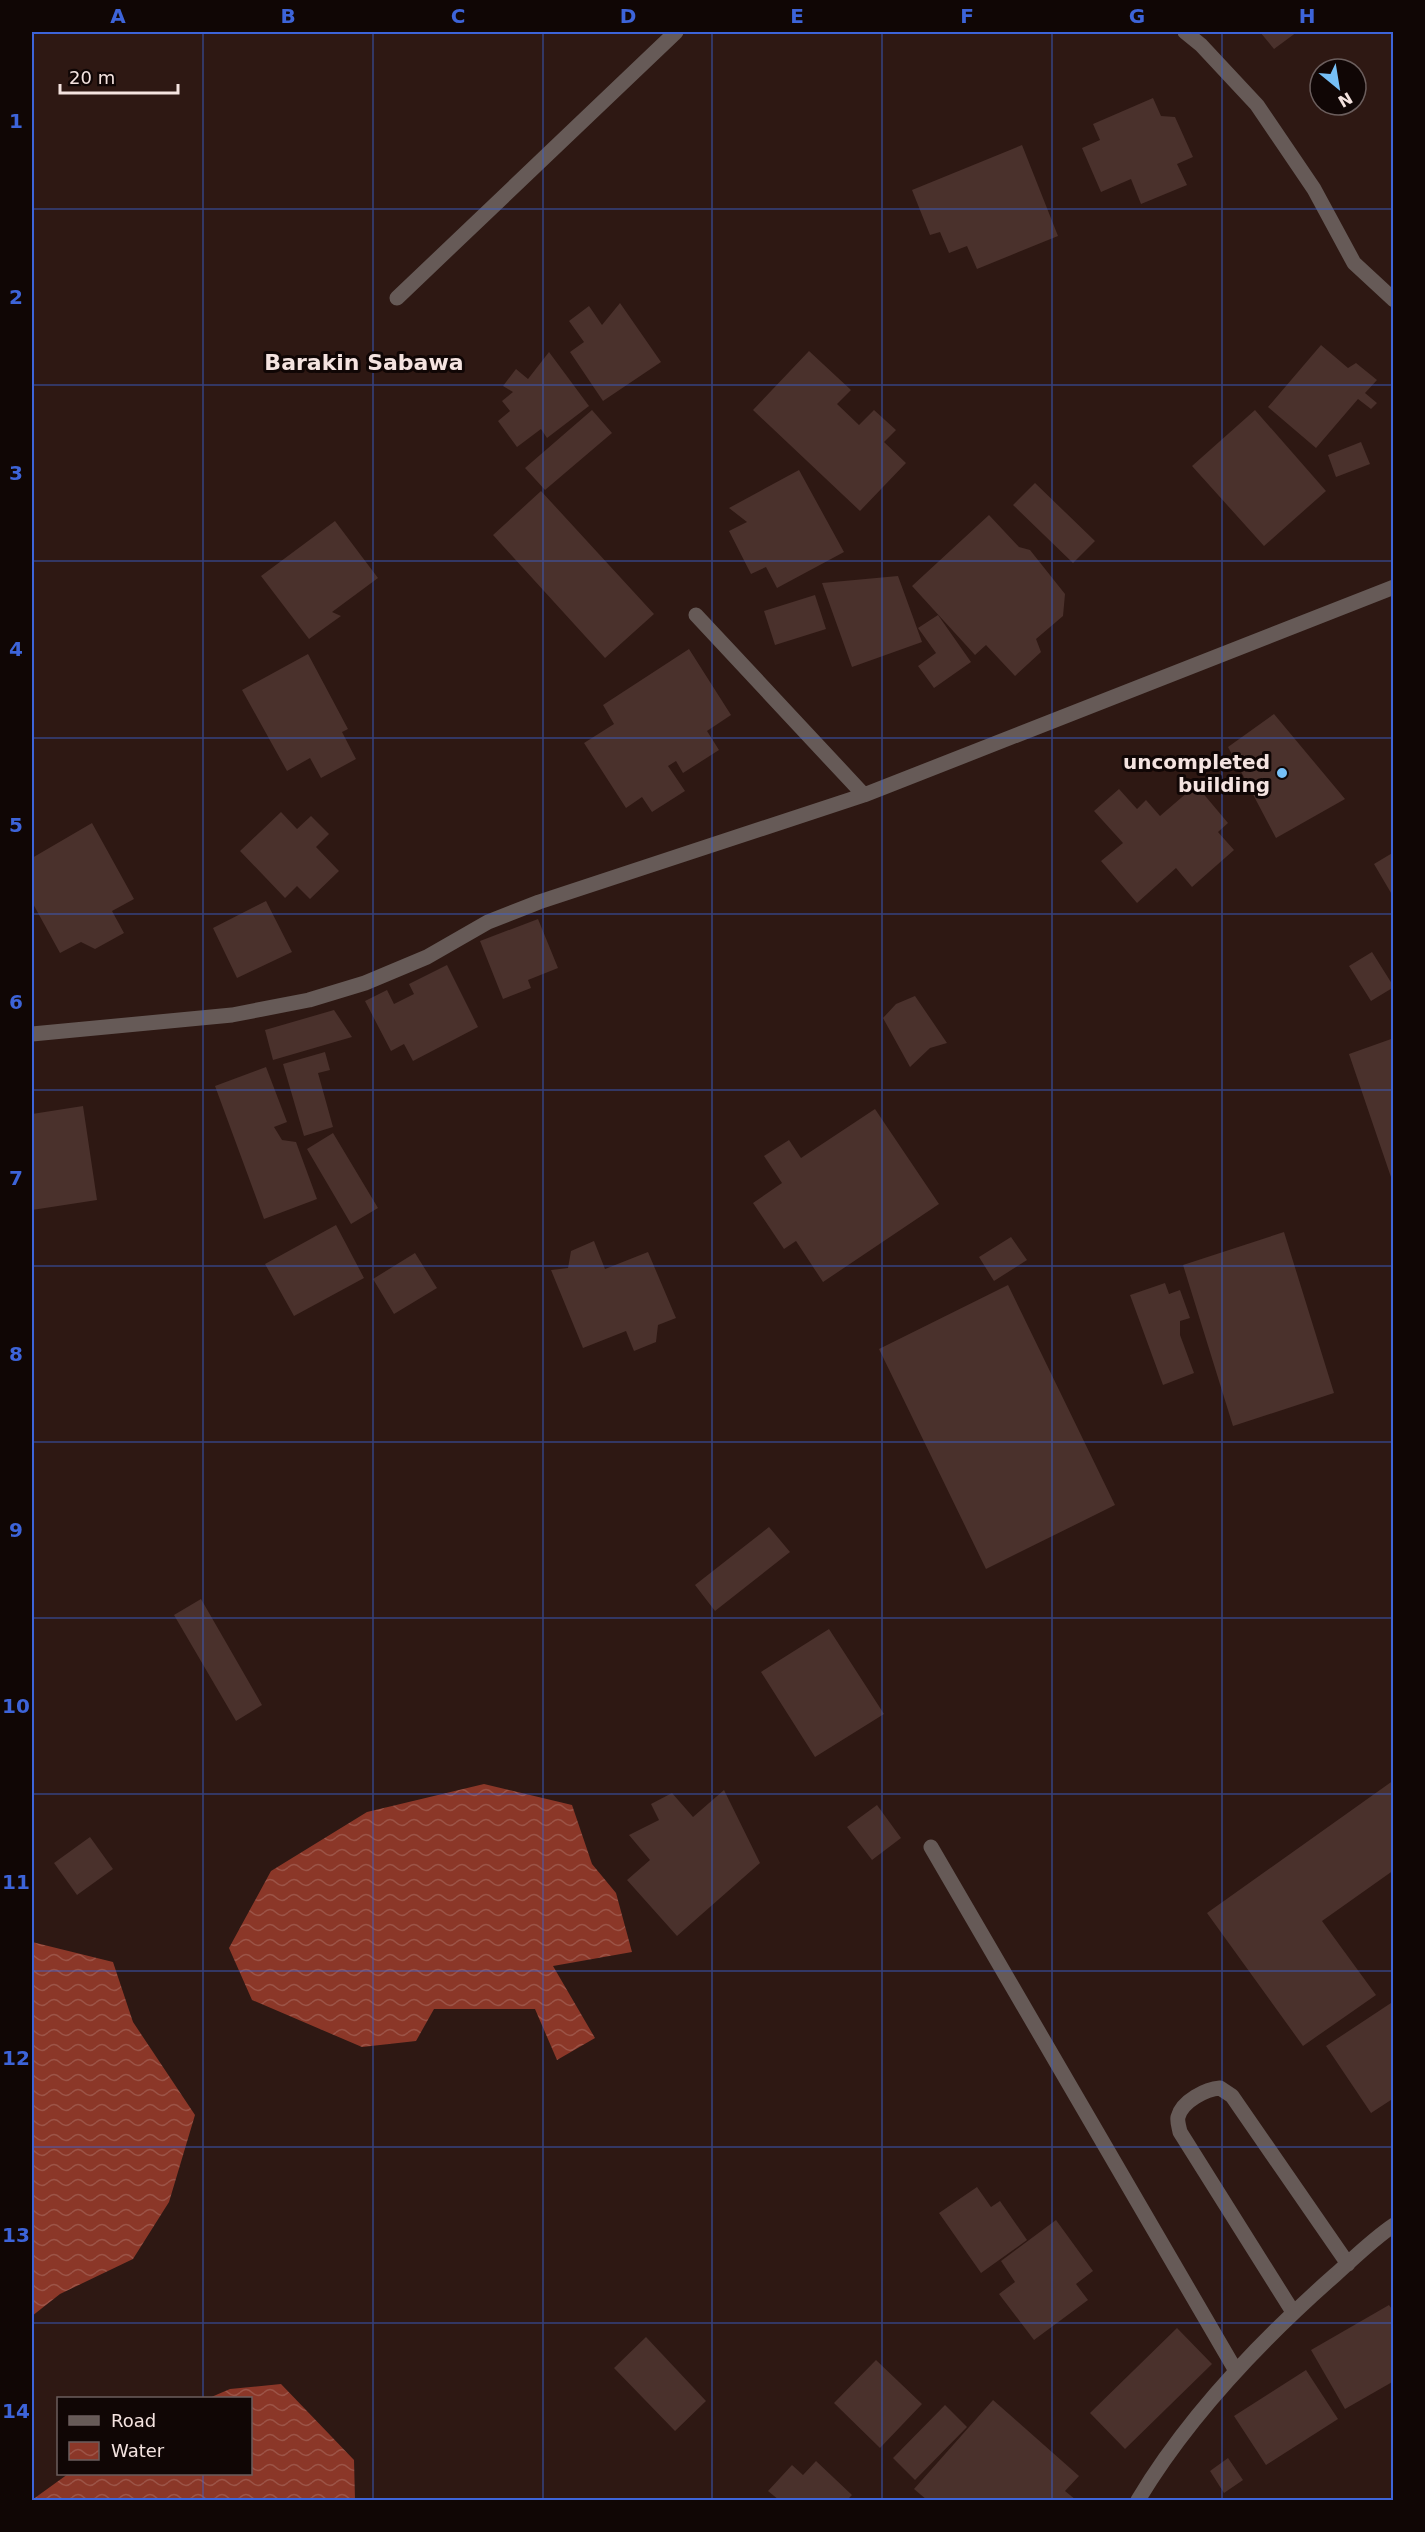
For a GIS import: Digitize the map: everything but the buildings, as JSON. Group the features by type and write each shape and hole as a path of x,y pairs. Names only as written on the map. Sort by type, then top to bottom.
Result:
{"street":[{"path":"397,298 676,32"},
{"path":"1185,32 1201,45 1257,105 1314,189 1354,263 1394,300"},
{"path":"32,1034 232,1015 309,1000 365,982 427,957 488,922 539,902 864,795 1394,588"},
{"path":"696,615 864,795"},
{"path":"931,1847 1236,2372"},
{"path":"1293,2312 1180,2132 1178,2118 1184,2107 1208,2089 1220,2088 1232,2096 1348,2264"},
{"path":"1138,2500 1161,2463 1236,2372 1293,2312 1394,2225"}],"water":[{"path":"484,1784 572,1805 592,1864 616,1893 632,1952 553,1966 595,2038 557,2060 535,2009 434,2009 416,2041 362,2047 252,2000 229,1948 271,1871 367,1812"},
{"path":"32,1942 113,1962 133,2022 195,2115 169,2202 133,2259 60,2294 32,2316"},
{"path":"281,2384 354,2460 355,2500 32,2500 67,2475 252,2475 252,2397 211,2397 230,2389"}],"place":[{"name":"uncompleted building","path":"1282,773"}],"district":[{"name":"Barakin Sabawa","path":"364,362"}]}
